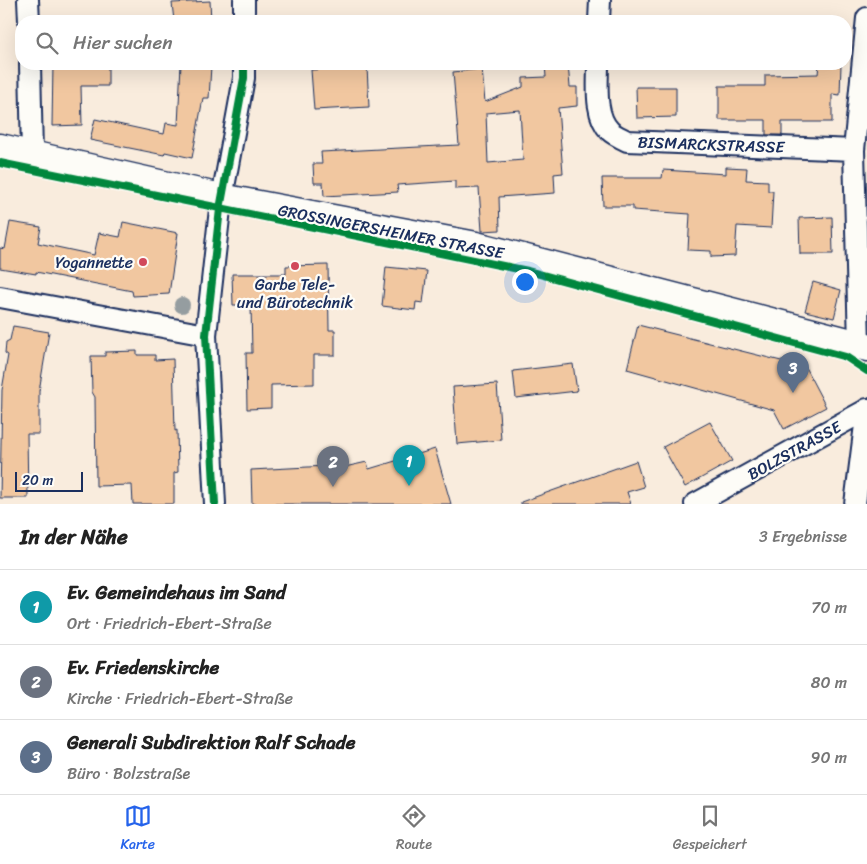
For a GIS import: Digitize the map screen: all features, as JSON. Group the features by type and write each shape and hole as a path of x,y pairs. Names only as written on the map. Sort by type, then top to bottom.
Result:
{"main road":[{"name":"GROSSINGERSHEIMER STRASSE","path":"0,148 222,198 476,246 863,346"}],"street":[{"path":"28,0 29,15"},
{"path":"244,0 244,15"},
{"path":"599,15 600,0"},
{"path":"863,346 854,150 867,18"},
{"path":"30,70 32,154"},
{"path":"215,504 206,335 222,198 244,70"},
{"name":"BISMARCKSTRASSE","path":"598,70 601,118 610,132 627,141 854,150"},
{"path":"0,297 206,335"},
{"path":"855,504 867,410"},
{"name":"BOLZSTRASSE","path":"695,504 867,410"}],"building":[{"path":"210,1 211,15 173,15 172,3"},
{"path":"53,70 108,70 108,86 81,86 82,125 52,126"},
{"path":"181,70 211,70 209,98 203,98 192,158 165,152 164,155 90,140 95,119 164,134 166,123 178,125"},
{"path":"311,70 367,70 369,107 314,110"},
{"path":"482,70 485,102 523,87 523,78 546,77 545,70 569,70 570,87 577,87 577,106 558,108 563,173 554,174 555,193 499,197 500,230 482,231 479,188 455,189 455,181 397,185 398,192 324,196 323,183 314,183 313,164 322,164 321,152 459,145 453,72","holes":["520,110 523,160 488,163 486,113"]},
{"path":"818,70 841,70 840,95 832,94 832,122 782,122 782,135 766,135 766,120 719,120 719,86 765,86 765,75 818,74"},
{"path":"636,87 676,87 676,117 637,118"},
{"path":"726,167 747,168 746,180 768,181 768,191 773,191 771,228 737,226 735,256 711,257 711,251 688,250 690,214 633,210 633,206 603,206 602,178 662,178 663,170 726,174"},
{"path":"832,217 833,254 800,254 799,218"},
{"path":"10,222 41,227 38,243 94,255 99,233 120,237 123,222 178,233 169,294 133,296 132,291 36,272 36,274 0,268 0,248 5,249"},
{"path":"328,265 329,330 335,330 335,355 314,355 314,384 271,385 271,408 247,409 246,353 252,353 251,305 233,305 232,274 286,274 286,266"},
{"path":"386,267 427,271 423,303 416,302 415,310 382,306"},
{"path":"813,282 841,290 834,318 805,311"},
{"path":"638,325 805,367 826,407 784,429 774,410 627,369"},
{"path":"13,326 49,332 39,391 39,434 27,434 28,498 0,498 2,390 8,355 5,353 6,342 10,340"},
{"path":"137,351 137,355 155,355 155,360 173,359 178,472 174,473 174,504 133,504 132,485 96,486 95,397 92,392 91,356 105,356 105,352"},
{"path":"573,364 577,391 516,398 513,371"},
{"path":"497,384 501,440 457,444 453,387"},
{"path":"710,422 732,461 685,487 663,447"},
{"path":"435,449 451,504 252,504 251,470 327,466 327,471 367,462 369,469"},
{"path":"636,461 644,487 627,492 631,504 521,504 521,502"}],"cycle path":[{"path":"215,504 206,335 220,209 244,70"},
{"path":"0,163 528,271 846,357 867,371"}],"place":[{"name":"Yogannette","path":"143,262"},
{"name":"Garbe Tele- und Bürotechnik","path":"295,266"},
{"name":"Generali Subdirektion Ralf Schade","path":"793,393"},
{"name":"Ev. Gemeindehaus im Sand","path":"409,486"},
{"name":"Ev. Friedenskirche","path":"333,487"}]}
